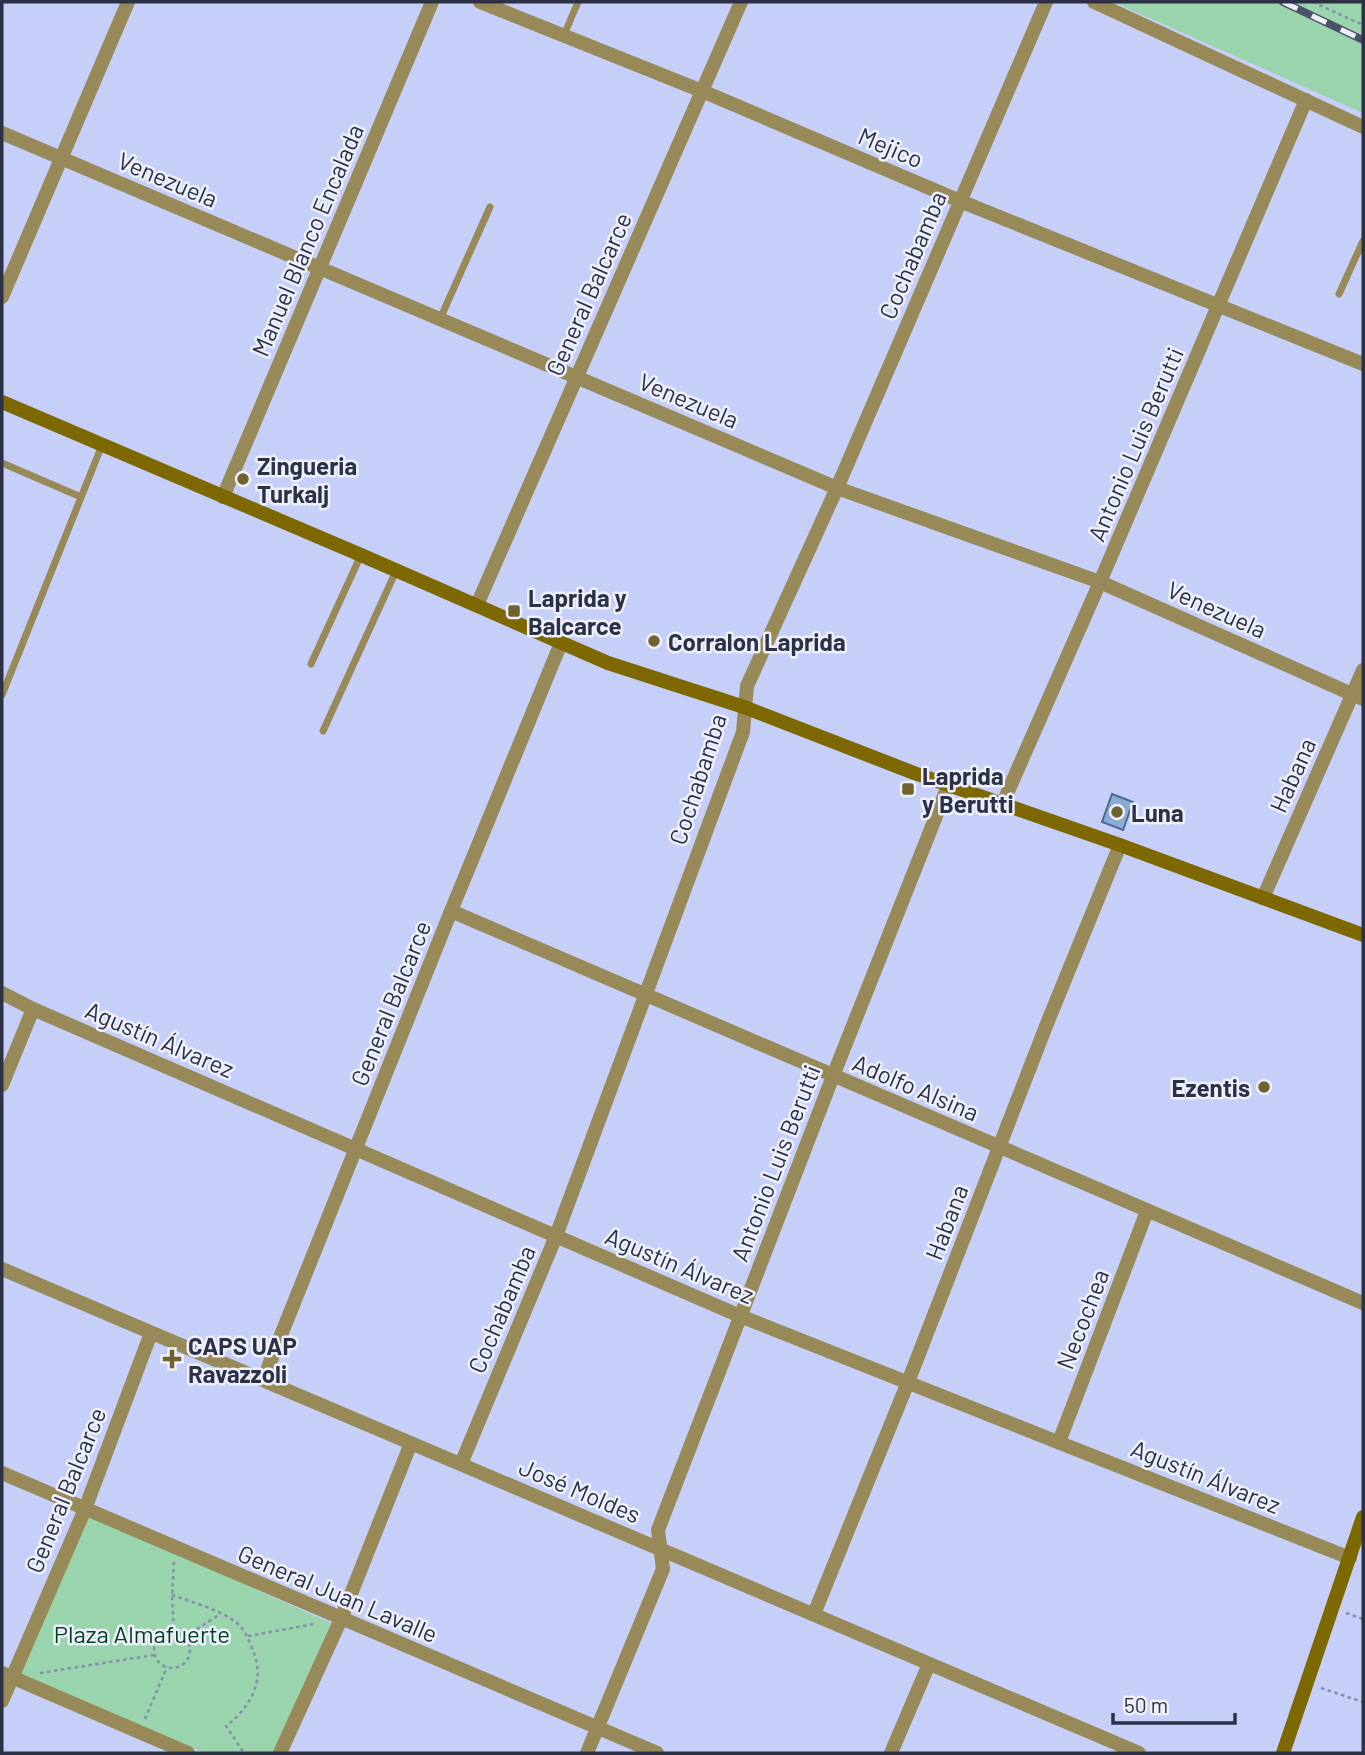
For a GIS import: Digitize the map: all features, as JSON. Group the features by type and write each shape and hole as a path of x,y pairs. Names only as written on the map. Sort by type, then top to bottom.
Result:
{"main road":[{"path":"2,402 608,663 744,708 948,786 1120,845 1363,934"},
{"path":"1283,1753 1363,1517"}],"street":[{"path":"2,298 128,2"},
{"name":"Manuel Blanco Encalada","path":"223,496 432,2"},
{"name":"Mejico","path":"480,2 1363,364"},
{"name":"General Balcarce","path":"477,605 741,2"},
{"name":"Cochabamba","path":"461,1464 556,1236 743,732 747,686 837,488 1046,2"},
{"path":"1094,2 1363,127"},
{"name":"Antonio Luis Berutti","path":"1002,805 1101,582 1306,100"},
{"name":"Venezuela","path":"2,133 837,488 1101,582 1358,697"},
{"name":"General Balcarce","path":"263,1380 561,643"},
{"name":"Habana","path":"1263,898 1358,697 1363,670"},
{"name":"Antonio Luis Berutti","path":"587,1753 663,1570 658,1530 948,786"},
{"name":"Habana","path":"814,1614 1120,845"},
{"name":"Adolfo Alsina","path":"451,911 1363,1303"},
{"name":"Agustín Álvarez","path":"2,993 33,1009 740,1316 1350,1558"},
{"path":"2,1085 33,1009"},
{"name":"Necochea","path":"1059,1442 1147,1211"},
{"name":"José Moldes","path":"2,1269 1139,1753"},
{"name":"General Balcarce","path":"2,1701 7,1675 85,1509 151,1333"},
{"path":"280,1753 341,1619 411,1443"},
{"name":"General Juan Lavalle","path":"2,1473 657,1753"},
{"path":"891,1753 929,1664"},
{"path":"7,1675 188,1753"}],"lane":[{"path":"564,36 579,2"},
{"path":"440,320 490,207"},
{"path":"1339,294 1363,242"},
{"path":"2,695 102,445"},
{"path":"2,463 81,497"},
{"path":"311,664 361,555"},
{"path":"323,731 396,570"}],"path":[{"path":"1313,2 1363,25"},
{"path":"174,1632 172,1595 175,1548"},
{"path":"172,1595 240,1625 255,1653 257,1685 245,1709 226,1726 244,1753"},
{"path":"1333,1608 1363,1619"},
{"path":"185,1637 220,1614"},
{"path":"247,1636 314,1624"},
{"path":"174,1632 185,1637 190,1647 187,1659 179,1667 162,1665 153,1649 158,1638 162,1634 174,1632"},
{"path":"38,1674 155,1655"},
{"path":"139,1732 167,1667"},
{"path":"1308,1684 1363,1703"}],"green space":[{"path":"1113,2 1363,2 1363,113"},
{"name":"Plaza Almafuerte","path":"89,1515 331,1623 273,1753 204,1753 19,1673"}],"building":[{"name":"Luna","path":"1112,794 1133,802 1123,830 1102,822"}],"railway":[{"path":"1283,2 1363,40"}],"place":[{"name":"Zingueria Turkalj","path":"243,479"},
{"name":"Laprida y Balcarce","path":"514,611"},
{"name":"Corralon Laprida","path":"654,641"},
{"name":"Laprida y Berutti","path":"908,789"},
{"name":"Luna","path":"1117,812"},
{"name":"Ezentis","path":"1264,1087"},
{"name":"CAPS UAP Ravazzoli","path":"172,1359"}]}
